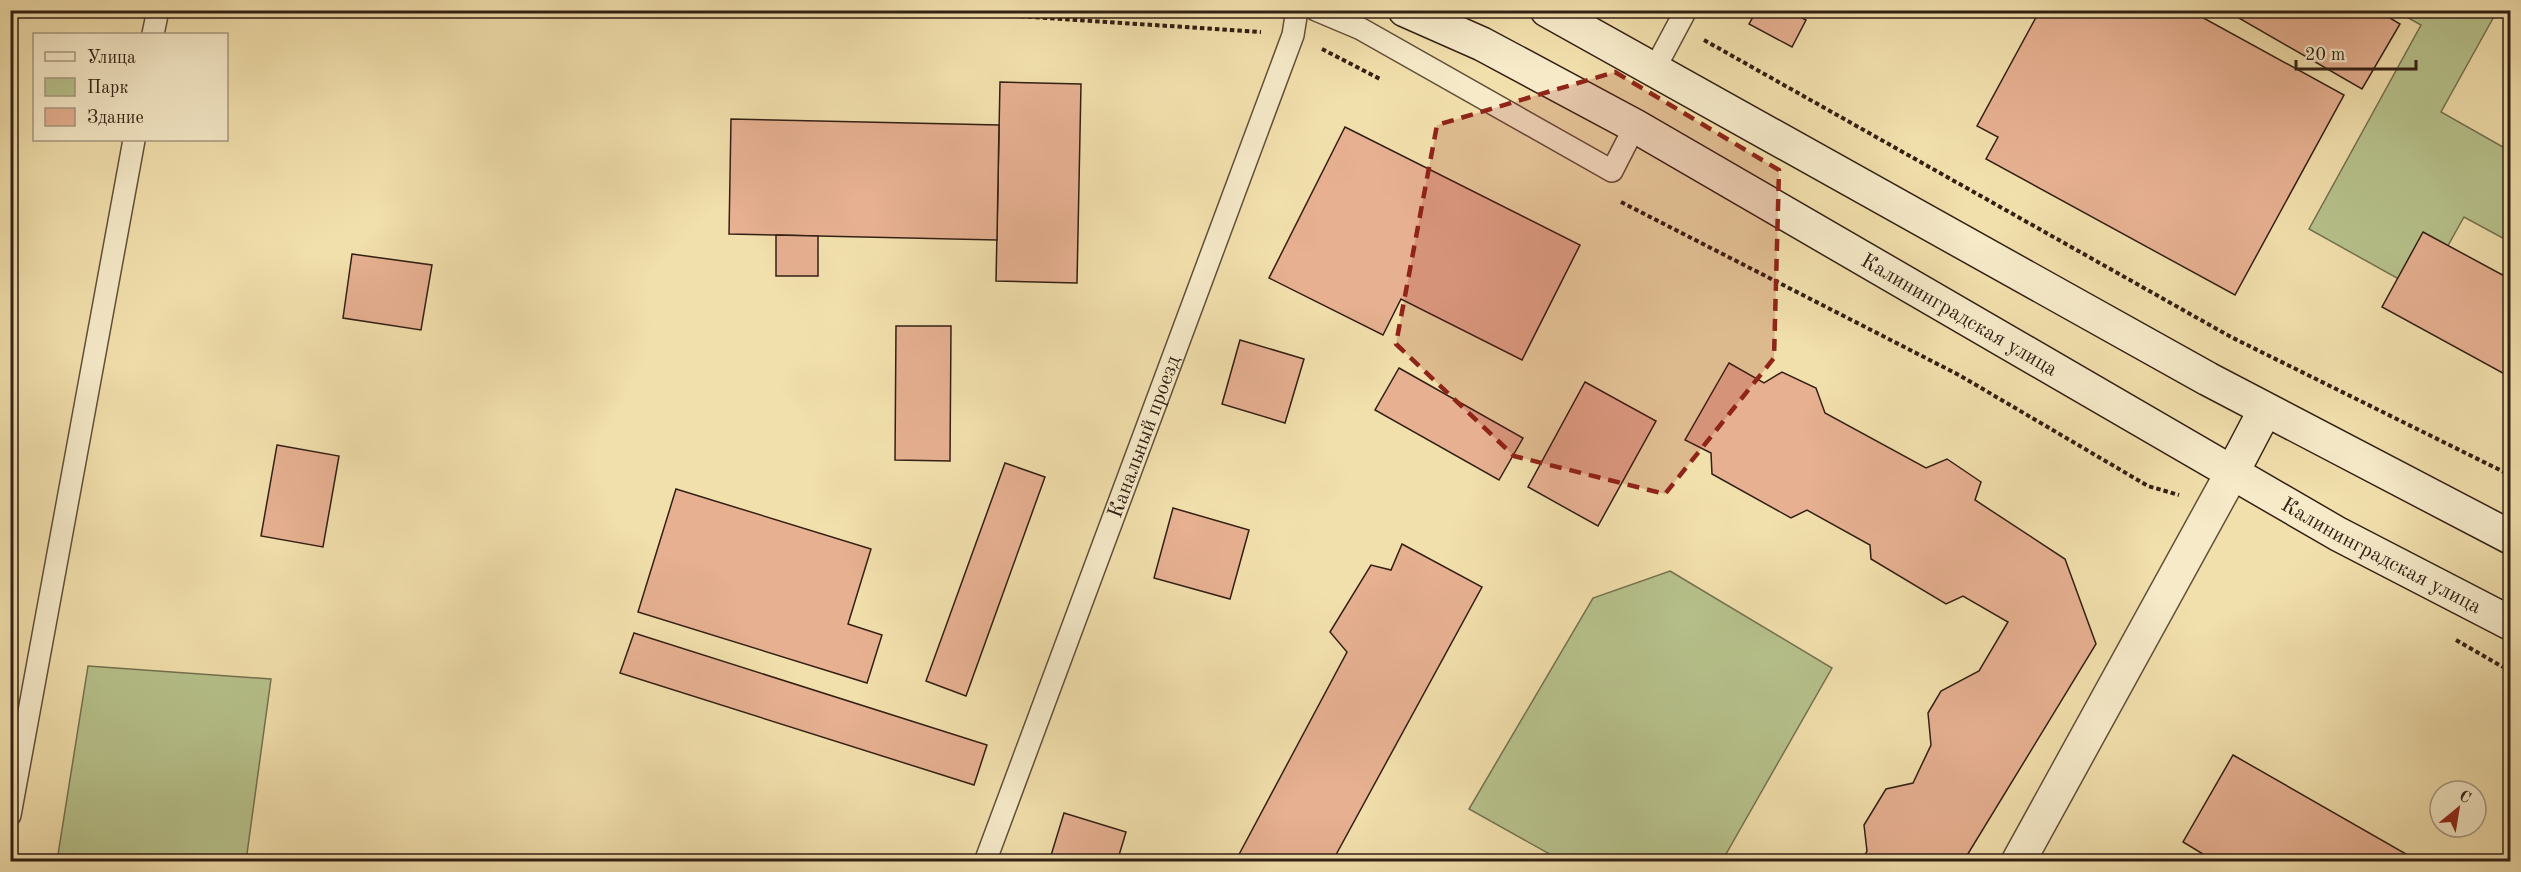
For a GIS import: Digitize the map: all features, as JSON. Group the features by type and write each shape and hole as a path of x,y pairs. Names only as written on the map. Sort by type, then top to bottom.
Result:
{"main road":[{"name":"Калининградская улица","path":"1405,10 1482,44 1635,126 2338,534 2511,623"},
{"path":"1547,10 2265,410 2511,537"},
{"path":"2018,861 2265,410"}],"lane":[{"path":"153,33 158,10"},
{"name":"Канальный проезд","path":"986,861 1293,34 1297,10"},
{"path":"1316,10 1361,29 1612,171 1635,126"},
{"path":"1654,70 1682,18"},
{"path":"10,815 134,141"}],"path":[{"path":"923,10 1293,34 1388,83"},
{"path":"1682,18 2231,337 2511,475"},
{"path":"1620,202 1959,375 2148,486"}],"highlighted area":[{"path":"1615,72 1779,170 1774,358 1665,494 1514,456 1396,344 1437,125"}],"green space":[{"path":"2396,11 2497,11 2441,112 2510,151 2510,242 2464,217 2422,292 2309,229 2421,25"},
{"path":"1670,571 1832,668 1722,861 1562,861 1469,809 1593,598"},
{"path":"88,666 271,679 246,861 57,861"}],"building":[{"path":"1757,10 1788,10 1806,20 1792,47 1749,24"},
{"path":"2040,10 2189,10 2344,95 2235,295 1986,159 1998,137 1977,126"},
{"path":"2225,10 2377,10 2400,24 2362,89"},
{"path":"1000,82 1081,84 1077,283 996,281"},
{"path":"731,119 999,125 997,240 729,234"},
{"path":"1345,127 1580,245 1522,360 1401,299 1383,335 1269,278"},
{"path":"2423,232 2510,279 2510,377 2382,307"},
{"path":"776,235 818,236 818,276 776,276"},
{"path":"352,254 432,265 421,330 343,318"},
{"path":"896,326 951,326 950,461 895,460"},
{"path":"1240,340 1304,359 1285,423 1222,404"},
{"path":"1729,363 1764,383 1782,372 1816,388 1825,413 1926,468 1947,459 1981,482 1975,500 2065,559 2096,644 1963,862 1861,862 1867,851 1864,825 1886,789 1913,783 1931,745 1928,713 1941,691 1979,671 2008,622 1963,596 1946,604 1871,559 1870,545 1807,510 1791,518 1712,474 1711,453 1685,440"},
{"path":"1399,368 1523,438 1499,480 1375,410"},
{"path":"1585,382 1656,421 1598,526 1528,487"},
{"path":"277,445 339,456 323,547 261,536"},
{"path":"1005,463 1045,477 966,696 926,681"},
{"path":"676,489 871,549 848,624 882,635 867,683 638,612"},
{"path":"1173,508 1249,530 1230,599 1154,578"},
{"path":"1402,544 1482,587 1332,862 1235,862 1347,652 1330,632 1371,565 1391,570"},
{"path":"634,633 987,745 974,785 620,673"},
{"path":"2233,755 2420,862 2216,862 2183,842"},
{"path":"1064,813 1126,832 1117,862 1049,862"}]}
